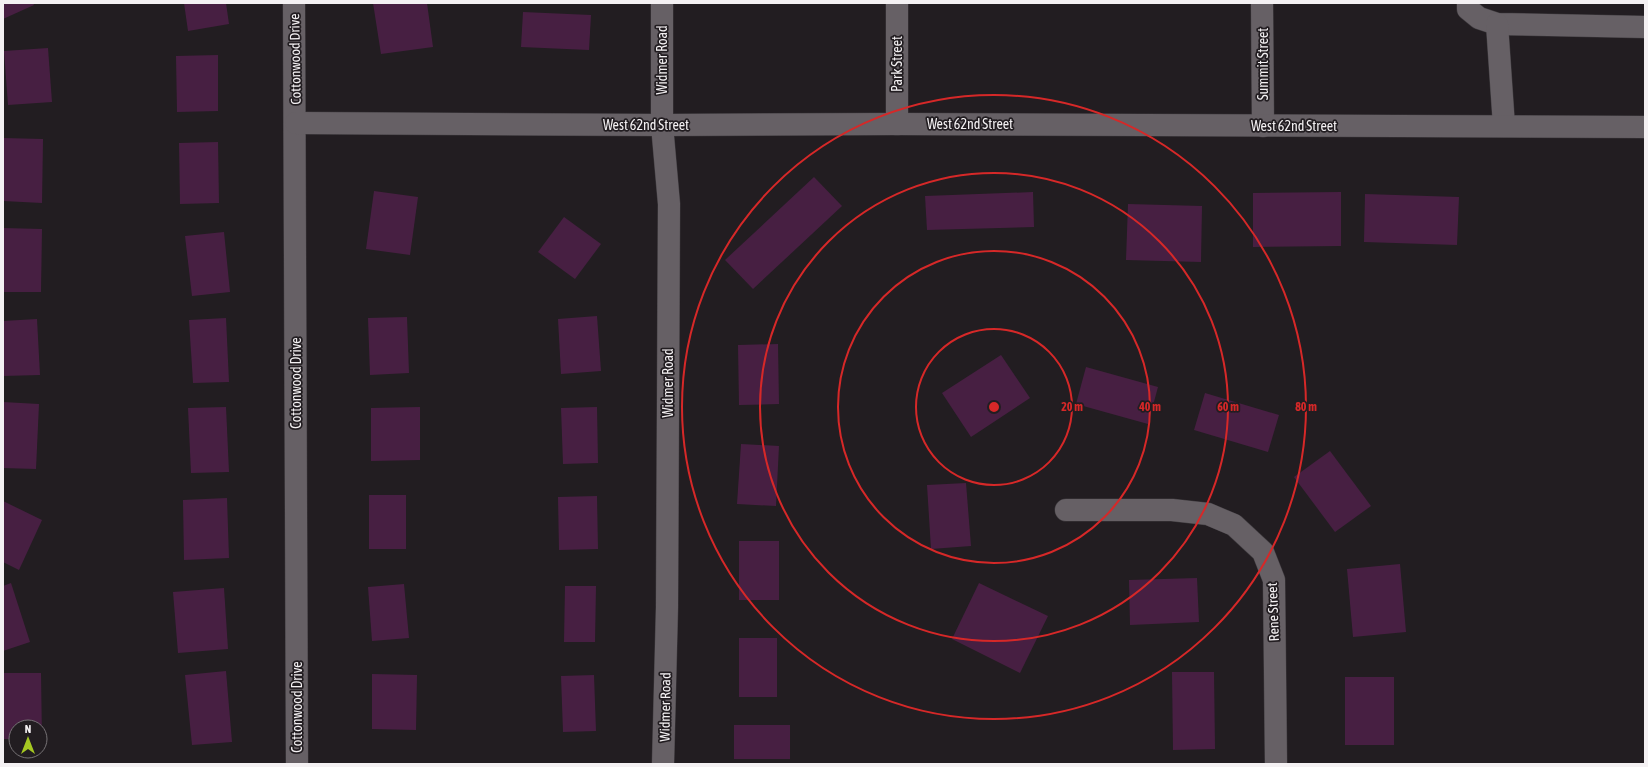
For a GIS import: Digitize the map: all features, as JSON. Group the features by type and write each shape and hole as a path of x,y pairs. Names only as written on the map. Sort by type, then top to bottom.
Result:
{"street":[{"name":"Cottonwood Drive","path":"294,3 296,123 297,764"},
{"name":"Widmer Road","path":"662,3 662,125 669,204 667,607 664,764"},
{"name":"Park Street","path":"897,3 897,124"},
{"name":"Summit Street","path":"1262,3 1263,126"},
{"path":"1468,3 1468,9 1479,18 1497,24 1645,27"},
{"path":"1497,24 1504,126"},
{"name":"West 62nd Street","path":"296,123 1645,127"},
{"name":"Rene Street","path":"1066,510 1172,510 1208,514 1234,525 1262,552 1274,580 1276,764"}],"building":[{"path":"3,3 33,3 34,5 3,19"},
{"path":"184,3 226,3 229,24 188,31"},
{"path":"373,3 427,3 433,47 381,54"},
{"path":"523,12 591,15 589,50 521,47"},
{"path":"48,48 52,102 8,105 4,51"},
{"path":"218,55 218,111 177,112 176,56"},
{"path":"3,138 43,139 42,203 3,201"},
{"path":"218,142 219,203 180,204 179,143"},
{"path":"814,177 842,206 753,289 725,260"},
{"path":"374,191 418,197 410,255 366,249"},
{"path":"1033,192 1034,227 927,230 925,196"},
{"path":"1341,192 1341,246 1253,247 1253,193"},
{"path":"1365,194 1459,197 1457,245 1364,242"},
{"path":"1128,204 1202,206 1201,262 1126,260"},
{"path":"564,217 601,244 575,279 538,252"},
{"path":"3,228 42,229 41,292 3,292"},
{"path":"224,232 230,292 192,296 185,236"},
{"path":"597,316 601,371 561,374 558,319"},
{"path":"407,317 409,373 370,375 368,318"},
{"path":"226,318 229,382 193,383 189,320"},
{"path":"37,319 40,375 3,376 3,321"},
{"path":"778,344 779,404 739,405 738,345"},
{"path":"1001,355 1030,398 971,437 942,393"},
{"path":"1086,367 1158,387 1148,424 1076,404"},
{"path":"1205,393 1279,415 1268,452 1194,430"},
{"path":"3,402 39,404 36,469 3,468"},
{"path":"226,407 229,472 191,473 188,408"},
{"path":"420,407 420,460 371,461 371,408"},
{"path":"597,407 598,463 563,464 561,408"},
{"path":"741,444 779,446 776,506 737,504"},
{"path":"1330,451 1371,506 1335,532 1294,477"},
{"path":"966,483 971,546 931,549 927,485"},
{"path":"369,495 406,495 406,549 369,549"},
{"path":"597,496 598,549 559,550 558,497"},
{"path":"227,498 229,558 184,560 183,500"},
{"path":"3,501 42,520 19,570 3,562"},
{"path":"739,541 779,541 779,600 739,600"},
{"path":"1400,564 1406,632 1353,637 1347,569"},
{"path":"1197,578 1199,622 1130,625 1129,580"},
{"path":"11,583 30,642 3,651 3,586"},
{"path":"979,583 1048,616 1020,673 952,639"},
{"path":"404,584 409,638 372,641 368,587"},
{"path":"565,586 596,586 595,642 564,642"},
{"path":"224,588 228,649 178,653 173,592"},
{"path":"739,638 777,638 777,697 739,697"},
{"path":"226,671 232,742 192,745 185,675"},
{"path":"1172,672 1214,672 1215,749 1173,750"},
{"path":"3,673 41,673 42,719 8,719 8,739 3,739"},
{"path":"372,674 417,675 416,730 372,729"},
{"path":"594,675 596,731 563,732 561,676"},
{"path":"1345,677 1394,677 1394,745 1345,745"},
{"path":"734,725 790,725 790,759 734,759"}]}
